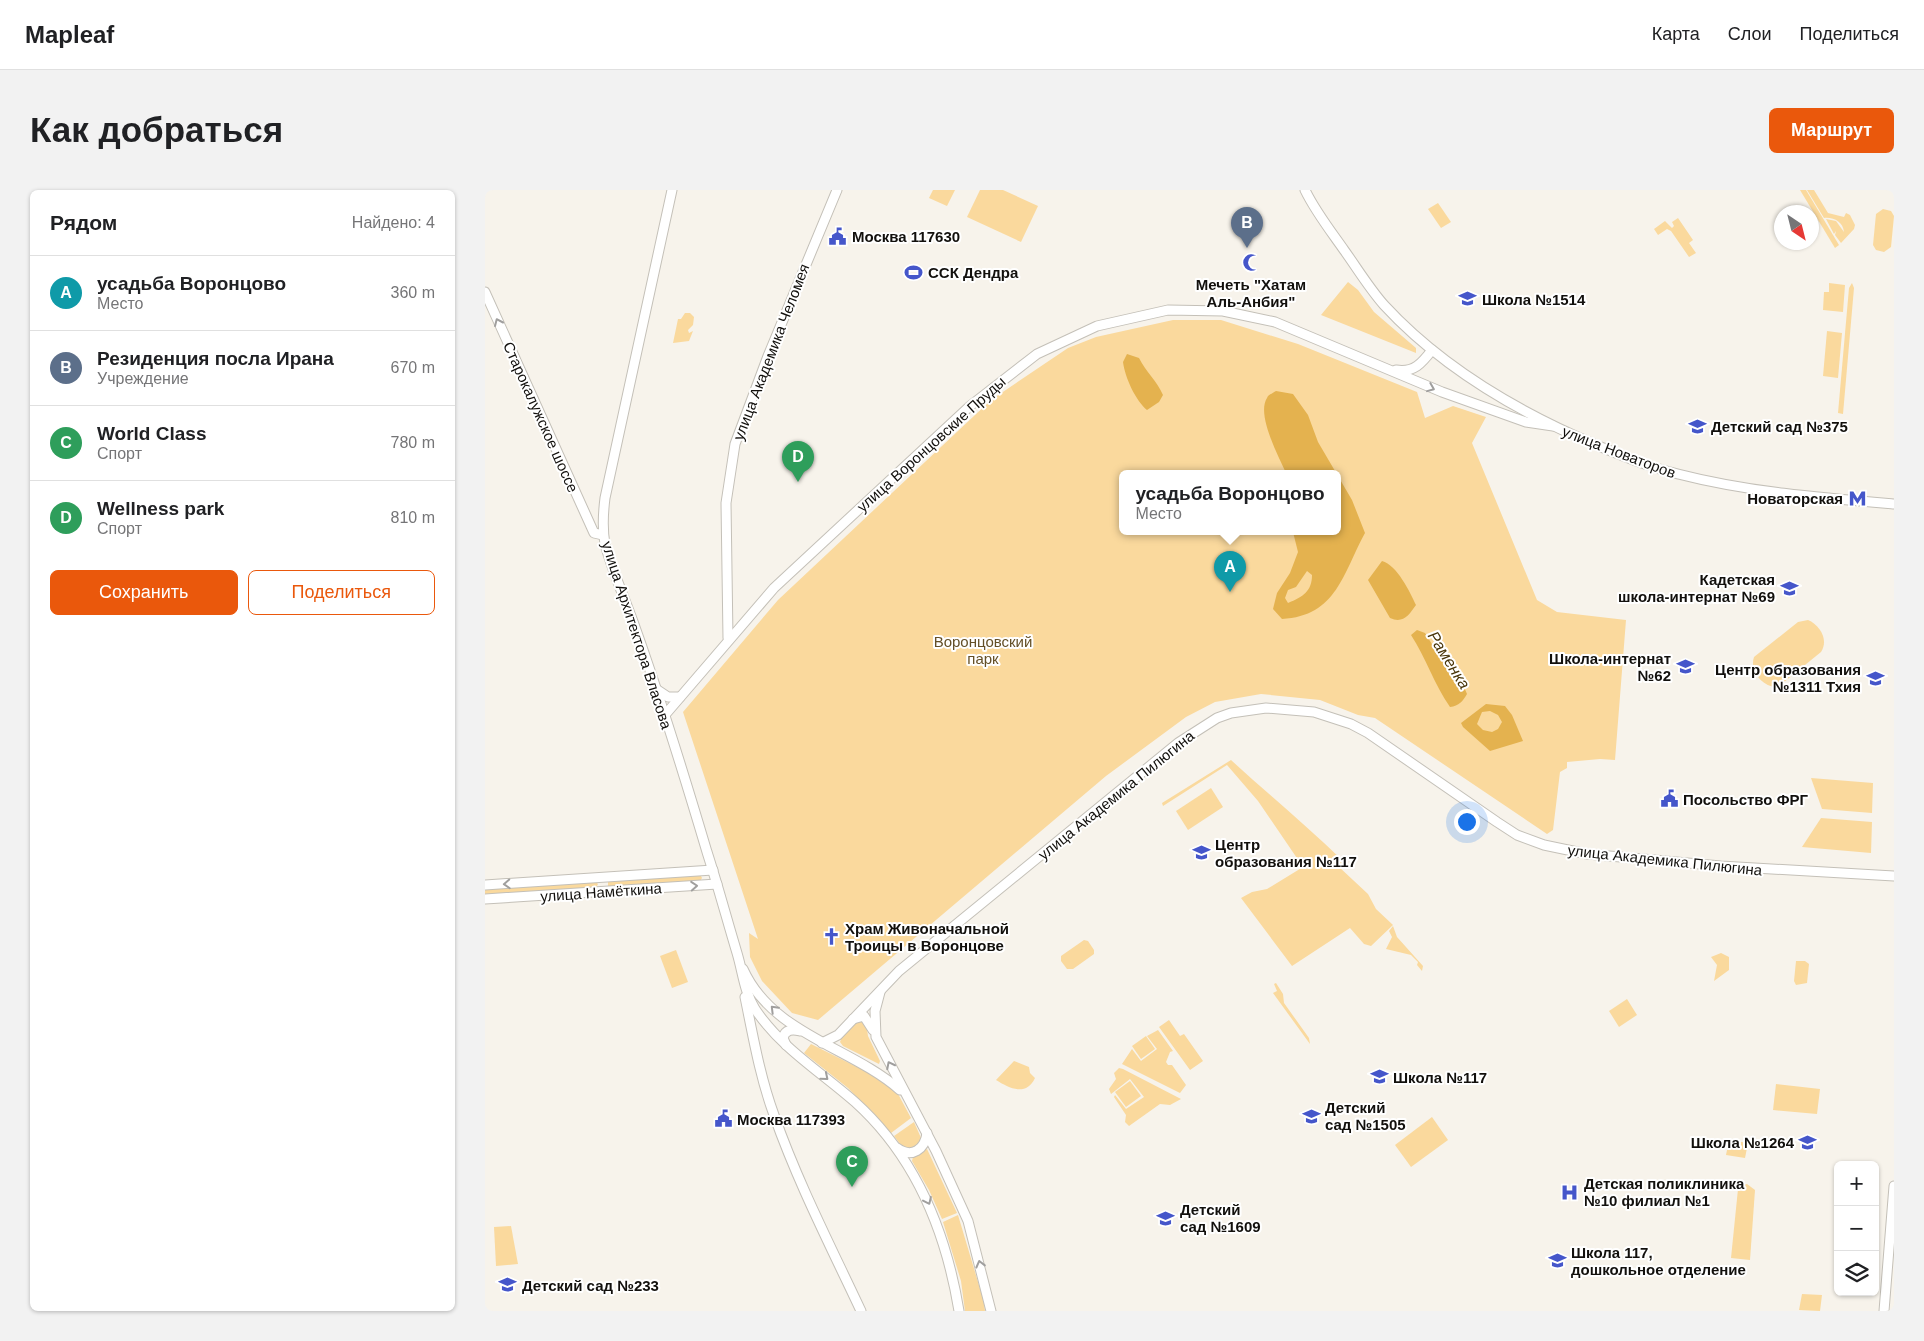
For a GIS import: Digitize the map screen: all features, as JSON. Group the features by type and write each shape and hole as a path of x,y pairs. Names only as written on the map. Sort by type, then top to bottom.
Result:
{"street":[{"name":"улица Архитектора Власова","path":"672,190 605,498 602,519 603,535 664,716 713,870 738,957"},
{"name":"улица Академика Челомея","path":"729,638 726,503 735,444 755,387 837,190"},
{"name":"улица Новаторов","path":"1305,190 1369,286 1390,311 1432,350 1510,404 1553,426 1640,462 1677,474 1793,494 1894,504"},
{"name":"Старокалужское шоссе","path":"485,292 594,533 603,535"},
{"name":"улица Воронцовские Пруды","path":"664,716 729,638 774,588 970,406 1037,354 1063,340 1097,326 1168,310 1223,311 1275,322 1433,389 1526,422"},
{"name":"улица Воронцовские Пруды","path":"1386,368 1411,371 1421,364 1432,350"},
{"name":"улица Новаторов","path":"1526,422 1553,426"},
{"path":"655,689 668,697 680,697"},
{"name":"улица Академика Пилюгина","path":"822,1043 838,1035 899,971 1178,743 1217,718 1266,708 1314,712 1351,724 1517,835 1544,845 1587,854 1721,866 1894,876"},
{"name":"улица Намёткина","path":"485,885 713,870"},
{"path":"596,878 603,884 602,888 596,892"},
{"name":"улица Намёткина","path":"485,899 717,884"},
{"path":"738,957 761,1074 788,1153 861,1311"},
{"name":"улица Академика Пилюгина","path":"738,957 751,982 777,1012 801,1031 873,1068 904,1093"},
{"path":"743,986 767,1025 787,1047 857,1104 893,1144 923,1192 937,1223 953,1277 959,1311"},
{"name":"улица Академика Пилюгина","path":"882,989 875,1011 876,1037 904,1093 927,1133 972,1231 991,1311"},
{"path":"851,1020 863,1016 876,1037"},
{"path":"752,1032 755,1027 767,1025"},
{"path":"787,1047 784,1034 790,1030 801,1031"},
{"path":"893,1144 906,1153 916,1152 925,1144 927,1133"},
{"path":"1884,1311 1894,1186"}],"green space":[{"path":"933,190 955,190 947,206 929,198"},
{"path":"980,190 1003,190 1038,206 1021,242 967,217"},
{"path":"1800,190 1806,190 1815,205 1809,205"},
{"path":"1807,190 1814,190 1828,213 1844,217 1846,213 1850,215 1855,225 1854,229 1841,243 1835,235 1836,231 1834,234 1826,219 1836,221 1844,232 1842,225 1834,219 1824,218 1819,210 1819,205 1816,205"},
{"path":"1438,203 1451,222 1441,228 1428,209"},
{"path":"1883,209 1891,211 1894,216 1891,247 1884,252 1876,250 1873,245 1876,214"},
{"path":"1819,212 1839,245 1835,248 1819,221"},
{"path":"1678,218 1693,240 1689,243 1696,253 1689,257 1671,231 1667,229 1658,235 1654,229 1665,221 1672,228 1674,226 1672,222"},
{"path":"1348,282 1358,290 1374,312 1416,348 1416,353 1321,315"},
{"path":"1829,283 1845,285 1843,312 1823,310 1824,292 1829,292"},
{"path":"1852,283 1854,288 1843,414 1838,413 1849,288"},
{"path":"685,313 690,313 694,317 693,325 688,330 689,333 693,331 689,341 673,343 678,319 681,319"},
{"name":"Воронцовский парк","path":"1173,320 1221,320 1298,344 1417,392 1425,418 1453,406 1486,417 1472,443 1537,600 1557,612 1626,620 1615,760 1600,759 1567,762 1567,768 1560,772 1553,830 1547,834 1375,718 1358,715 1320,700 1261,694 1215,702 1186,717 1106,776 818,1020 792,1013 762,981 750,957 749,933 758,939 683,712 778,600 991,400 1068,348 1096,337"},
{"path":"1827,331 1842,333 1838,378 1823,376"},
{"path":"1808,620 1816,625 1822,633 1824,643 1821,652 1778,687 1772,687 1762,682 1755,673 1754,657 1798,622"},
{"path":"1231,760 1343,861 1338,866 1368,894 1376,909 1393,925 1371,946 1364,944 1350,928 1292,966 1241,898 1252,892 1267,889 1303,867 1258,801 1227,765 1163,806 1162,803"},
{"path":"1811,778 1873,783 1872,813 1822,809"},
{"path":"1211,788 1223,807 1188,830 1176,811"},
{"path":"1821,818 1872,822 1871,853 1802,847"},
{"path":"700,874 702,878 700,881 608,888 608,881"},
{"path":"595,881 598,884 596,888 485,896 485,889"},
{"path":"1393,926 1397,937 1423,966 1422,971 1417,965 1418,962 1411,955 1386,949 1392,937 1389,931"},
{"path":"1084,940 1088,941 1094,950 1094,954 1073,969 1067,969 1061,961 1061,956"},
{"path":"676,950 688,982 672,988 660,956"},
{"path":"1721,953 1729,957 1729,970 1714,981 1717,965 1711,957"},
{"path":"1796,961 1805,961 1809,964 1807,983 1796,985 1794,981"},
{"path":"1276,983 1283,994 1284,1003 1309,1038 1310,1044 1273,993 1277,991 1274,984"},
{"path":"1627,999 1637,1015 1619,1027 1609,1011"},
{"path":"859,1018 866,1023 868,1036 880,1061 879,1064 843,1046 840,1042 842,1037"},
{"path":"1169,1020 1180,1036 1184,1034 1203,1061 1190,1070 1159,1027"},
{"path":"1158,1030 1173,1051 1170,1052 1166,1062 1168,1065 1172,1065 1186,1085 1180,1093 1122,1064 1132,1049 1141,1061 1157,1049 1147,1036"},
{"path":"1146,1036 1155,1049 1141,1059 1132,1046"},
{"path":"811,1044 885,1081 897,1092 911,1118 891,1133 848,1088 804,1053"},
{"path":"1014,1061 1029,1067 1030,1073 1035,1078 1031,1084 1022,1089 1006,1086 996,1080"},
{"path":"1119,1068 1181,1099 1170,1105 1160,1104 1129,1126 1125,1122 1126,1115 1114,1097 1115,1095 1126,1109 1144,1097 1130,1079 1111,1094 1109,1089 1116,1079 1114,1073"},
{"path":"1130,1081 1141,1096 1126,1107 1115,1092"},
{"path":"1776,1084 1820,1089 1817,1114 1773,1110"},
{"path":"1432,1117 1448,1140 1411,1167 1395,1145"},
{"path":"914,1122 922,1140 913,1150 903,1148 894,1136"},
{"path":"1729,1140 1748,1143 1745,1158 1726,1155"},
{"path":"927,1149 957,1213 942,1219 929,1190 912,1161 913,1157"},
{"path":"1747,1184 1755,1190 1750,1260 1731,1258 1738,1189 1741,1185"},
{"path":"958,1215 985,1311 965,1311 961,1281 943,1222"},
{"path":"511,1226 518,1264 496,1266 494,1227"},
{"path":"1802,1294 1822,1295 1820,1311 1799,1310"}],"shaded area":[{"path":"1127,354 1139,358 1163,395 1159,402 1147,410 1135,395 1126,375 1123,362"},
{"path":"1276,391 1293,394 1308,415 1318,442 1334,470 1285,470 1266,425 1264,405 1269,395"},
{"path":"1341,481 1352,500 1365,533 1344,577 1327,601 1315,610 1300,616 1282,619 1273,609 1277,593 1290,573 1298,552 1294,535 1341,535","holes":["1307,571 1312,575 1312,581 1306,593 1288,603 1285,598 1288,590 1296,587"]},
{"path":"1382,561 1398,573 1416,605 1405,618 1395,620 1390,618 1368,580"},
{"path":"1417,630 1425,633 1448,670 1464,687 1467,694 1458,704 1450,707 1439,689 1411,635"},
{"path":"1486,704 1505,706 1512,715 1523,741 1490,751 1461,723","holes":["1490,711 1498,715 1502,722 1498,729 1492,732 1483,730 1477,724 1482,712"]}],"place":[{"name":"Москва 117630","path":"838,236"},
{"name":"Резиденция посла Ирана","path":"1247,248"},
{"name":"Мечеть \"Хатам Аль-Анбия\"","path":"1251,263"},
{"name":"ССК Дендра","path":"914,272"},
{"name":"Школа №1514","path":"1468,299"},
{"name":"Детский сад №375","path":"1697,426"},
{"name":"Wellness park","path":"798,482"},
{"name":"Новаторская","path":"1857,498"},
{"name":"Кадетская школа-интернат №69","path":"1789,588"},
{"name":"усадьба Воронцово","path":"1230,592"},
{"name":"Школа-интернат №62","path":"1685,667"},
{"name":"Центр образования №1311 Тхия","path":"1875,678"},
{"name":"Посольство ФРГ","path":"1669,799"},
{"name":"Центр образования №117","path":"1201,853"},
{"name":"Храм Живоначальной Троицы в Воронцове","path":"831,937"},
{"name":"Школа №117","path":"1379,1077"},
{"name":"Детский сад №1505","path":"1311,1116"},
{"name":"Москва 117393","path":"723,1119"},
{"name":"Школа №1264","path":"1808,1142"},
{"name":"World Class","path":"852,1187"},
{"name":"Детская поликлиника №10 филиал №1","path":"1570,1192"},
{"name":"Детский сад №1609","path":"1166,1218"},
{"name":"Школа 117, дошкольное отделение","path":"1557,1261"},
{"name":"Детский сад №233","path":"508,1285"}],"water label":[{"name":"Раменка","path":"1449,660"}]}
